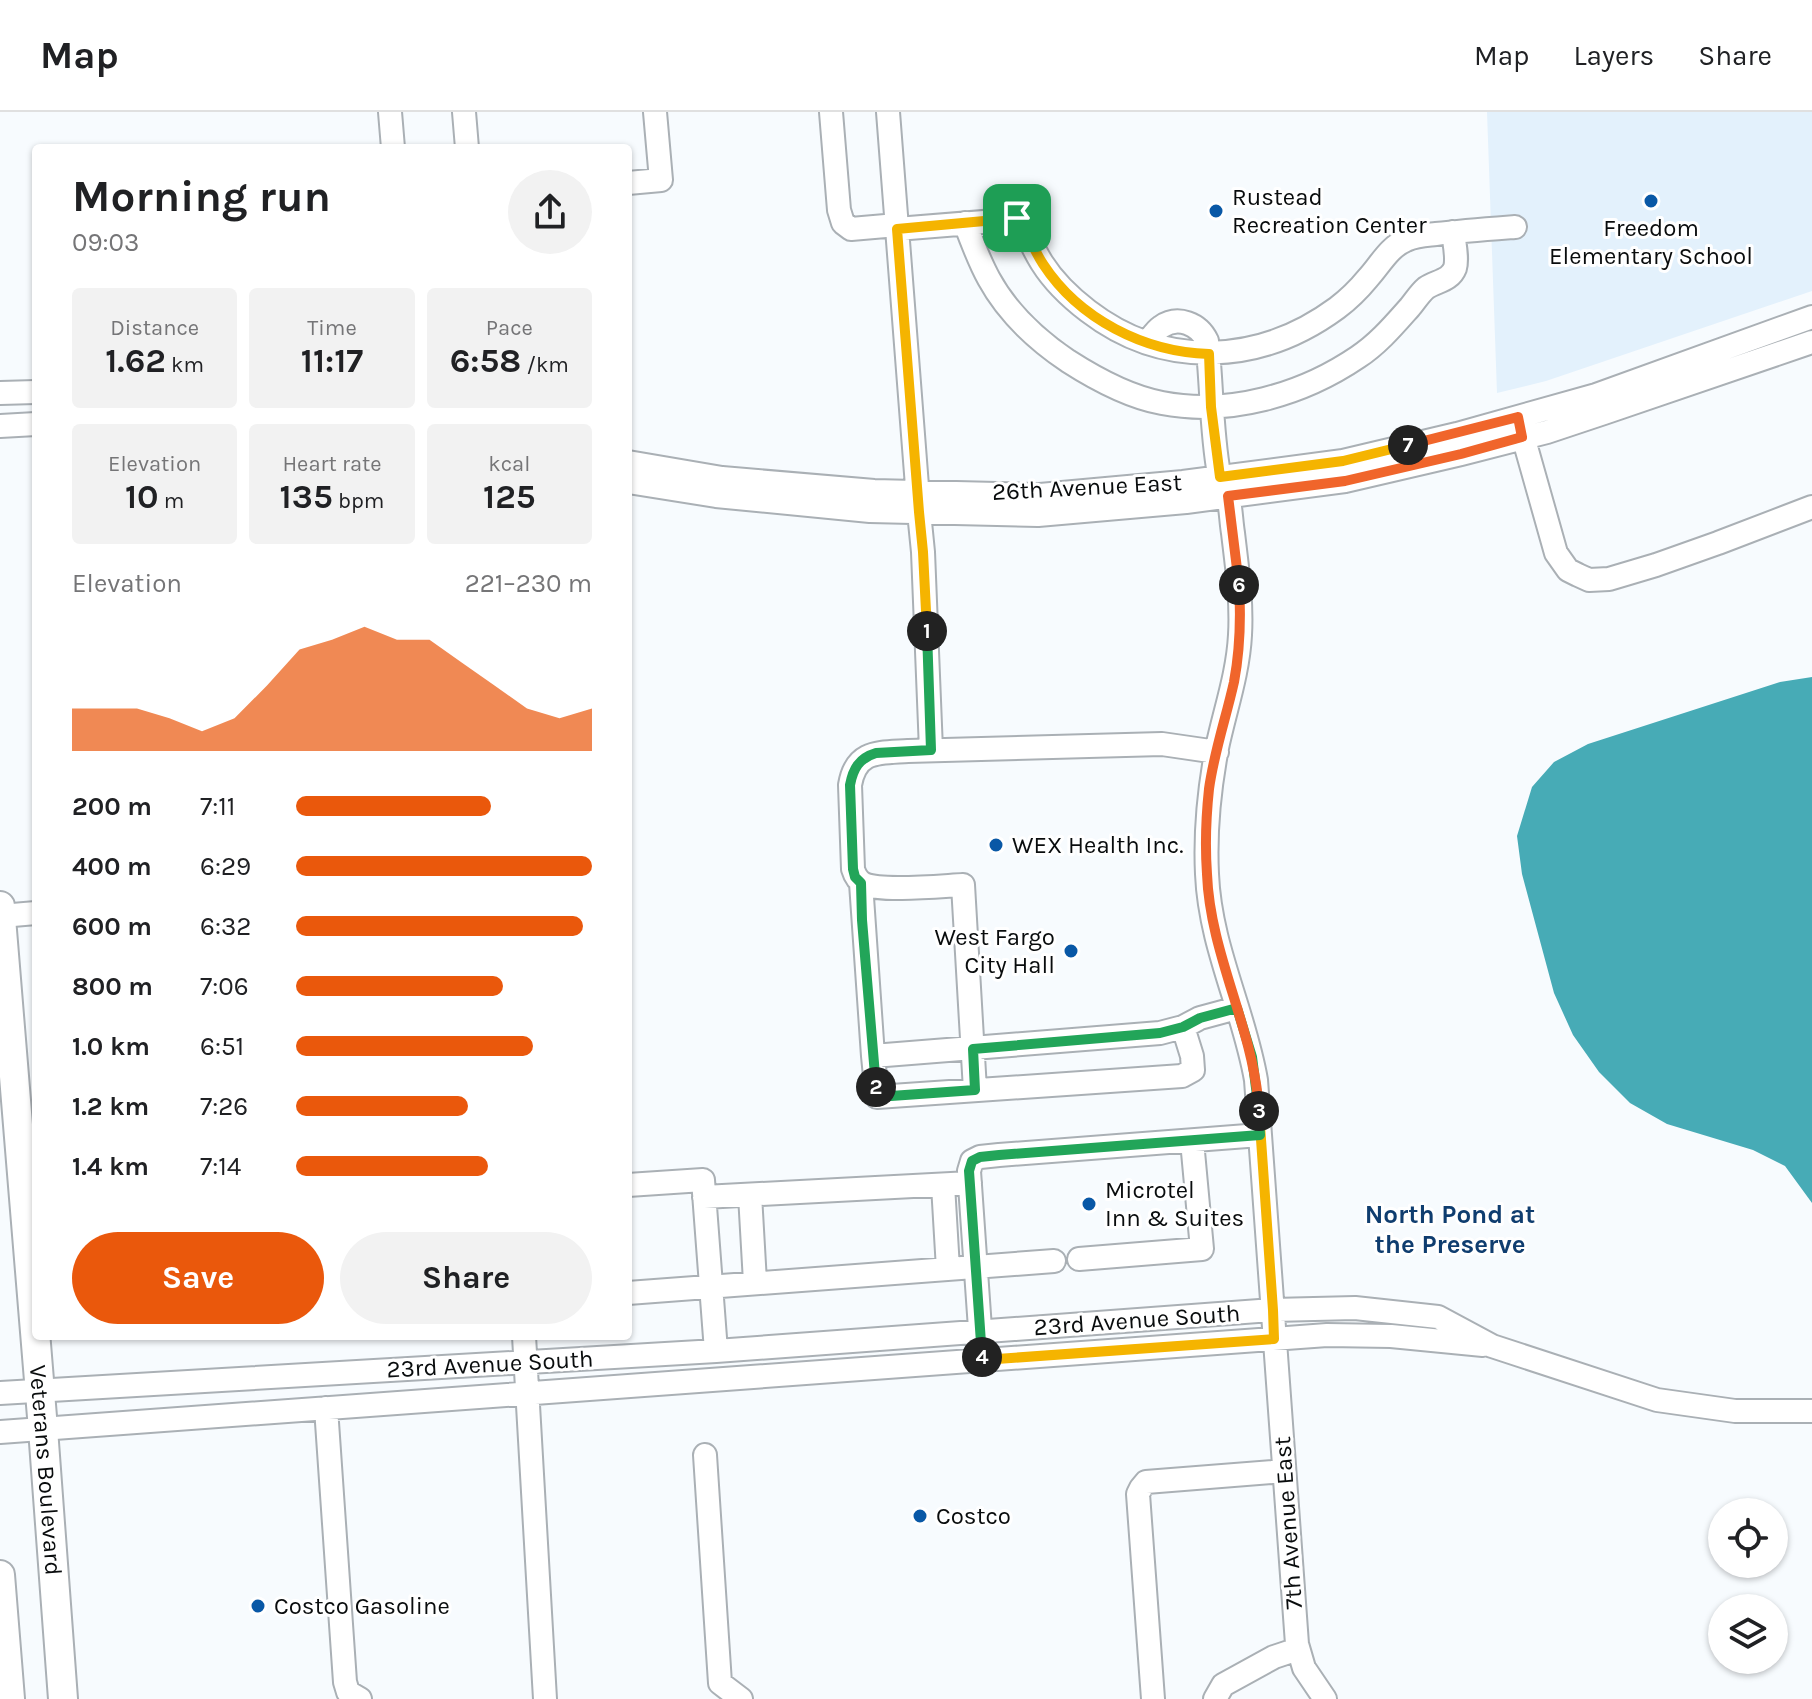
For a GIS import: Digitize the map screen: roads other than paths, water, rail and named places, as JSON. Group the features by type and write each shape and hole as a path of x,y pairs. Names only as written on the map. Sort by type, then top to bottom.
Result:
{"main road":[{"name":"Veterans Boulevard","path":"0,906 32,1293"},
{"name":"Veterans Boulevard","path":"36,1340 63,1699"},
{"path":"0,1575 10,1699"}],"street":[{"path":"390,112 393,144"},
{"path":"464,112 467,144"},
{"path":"632,183 661,180 655,112"},
{"path":"831,112 839,210 843,223 851,229 1020,219 1042,263 1056,281 1099,319 1125,335 1192,353 1209,354 1276,341 1319,320 1345,301 1402,241 1419,236 1515,227"},
{"path":"888,112 926,596 931,750"},
{"path":"965,223 990,281 1024,324 1054,352 1120,390 1162,403 1211,407 1245,403 1288,392 1328,375 1360,356 1388,331 1426,289 1450,276 1455,263 1453,232"},
{"name":"26th Avenue East","path":"632,463 722,478 874,491 918,502 1038,515 1186,502 1224,487 1345,481 1461,454 1596,395 1812,317"},
{"name":"26th Avenue East","path":"1520,427 1547,432 1812,342"},
{"name":"7th Avenue East","path":"1209,354 1211,407 1239,585 1240,634 1233,684 1209,789 1207,875 1218,946 1252,1057 1256,1080 1298,1649 1304,1668 1325,1699"},
{"path":"0,393 32,392"},
{"path":"0,426 32,424"},
{"path":"1520,427 1556,553 1568,570 1589,580 1609,579 1656,565 1812,507"},
{"name":"26th Avenue East","path":"632,483 716,496 870,511 918,502"},
{"path":"975,1090 963,885 876,888 861,883 855,877 850,785 856,766 868,755 876,753 931,750 1162,744 1217,752"},
{"path":"861,883 877,1097 1182,1076 1193,1070 1183,1027"},
{"path":"1,916 32,913"},
{"path":"873,1056 1160,1033 1237,1008"},
{"path":"983,1360 969,1171 972,1161 980,1157 1260,1135"},
{"path":"1079,1259 1202,1249 1192,1141"},
{"path":"632,1185 703,1180 716,1351"},
{"path":"704,1197 970,1183"},
{"path":"943,1185 948,1269"},
{"path":"750,1195 755,1282"},
{"path":"632,1293 1054,1261"},
{"name":"23rd Avenue South","path":"0,1393 716,1351 1273,1310 1355,1308 1438,1317 1492,1346"},
{"name":"23rd Avenue South","path":"0,1432 1327,1335 1391,1336 1492,1346"},
{"path":"524,1340 545,1699"},
{"path":"1492,1346 1657,1400 1735,1411 1812,1411"},
{"path":"326,1408 345,1682 348,1692 360,1699"},
{"path":"705,1455 720,1683 741,1699"},
{"path":"1153,1699 1138,1494 1141,1488 1146,1482 1284,1471"},
{"path":"1215,1699 1223,1685 1274,1657 1298,1649"}],"water":[{"path":"1812,677 1812,1203 1785,1166 1753,1150 1667,1124 1630,1103 1599,1072 1573,1035 1554,993 1522,874 1517,836 1532,787 1554,762 1588,744 1780,682"}],"place":[{"name":"Freedom Elementary School","path":"1651,201"},
{"name":"Rustead Recreation Center","path":"1216,211"},
{"name":"WEX Health Inc.","path":"996,845"},
{"name":"West Fargo City Hall","path":"1071,951"},
{"name":"Microtel Inn & Suites","path":"1089,1204"},
{"name":"Costco","path":"920,1516"},
{"name":"Costco Gasoline","path":"258,1606"}],"district":[{"name":"North Pond at the Preserve","path":"1450,1229"}]}
